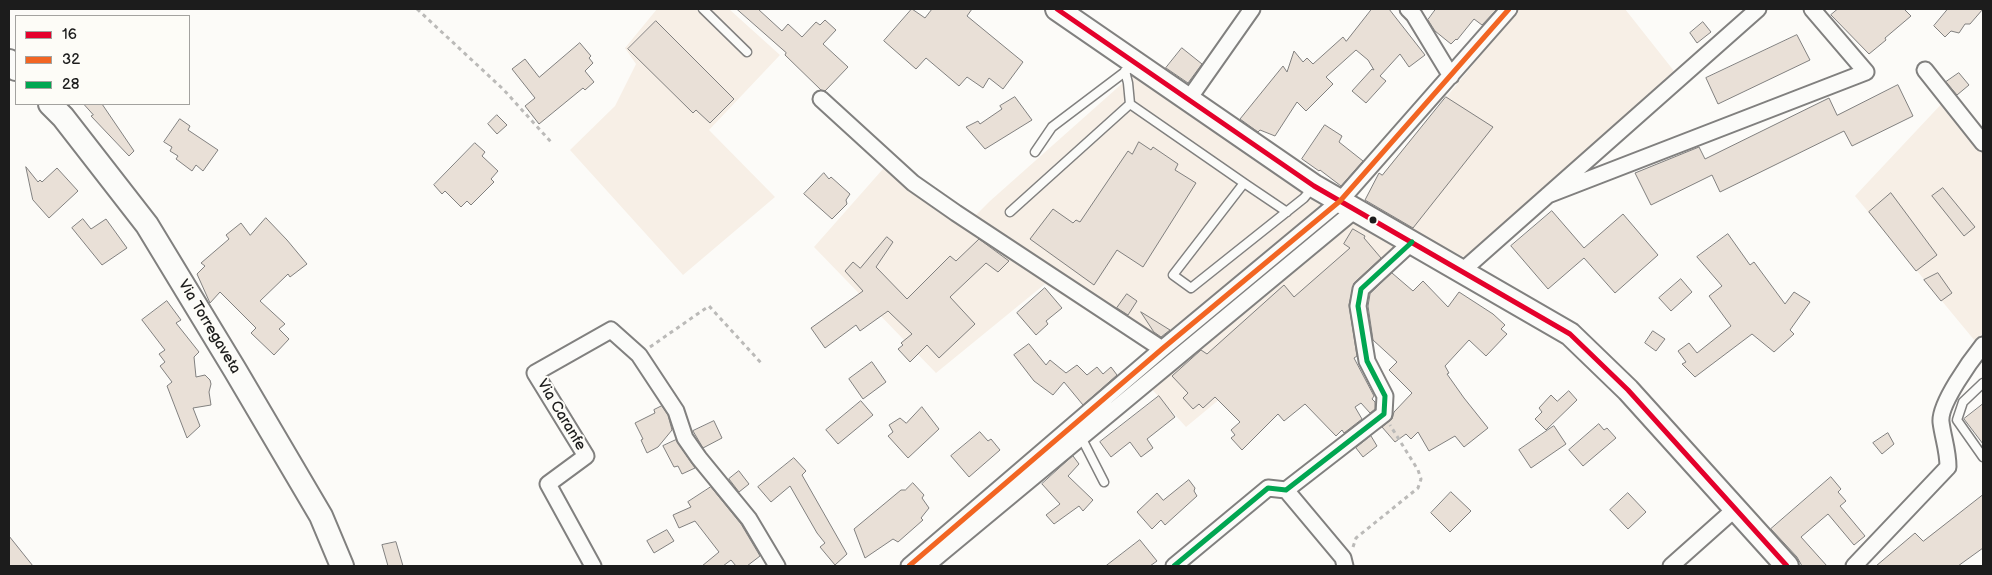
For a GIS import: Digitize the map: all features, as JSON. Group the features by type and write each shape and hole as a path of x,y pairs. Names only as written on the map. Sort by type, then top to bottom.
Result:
{"street":[{"path":"1057,9 1130,68 1188,100 1314,186 1570,334 1628,390 1787,566"},
{"path":"1188,100 1252,9"},
{"path":"1408,9 1414,15 1450,76"},
{"path":"926,566 1081,437 1348,206 1450,76 1509,9"},
{"path":"1462,272 1758,9"},
{"path":"1548,195 1866,72 1812,9"},
{"path":"1924,70 1983,143"},
{"path":"821,99 913,182 956,213 1162,349"},
{"name":"Via Torregaveta","path":"51,105 63,117 147,225 321,516 342,566"},
{"path":"909,566 1162,349 1348,206"},
{"path":"1286,490 1384,414 1385,396 1368,361 1358,306 1361,289 1412,242"},
{"name":"Via Caranfe","path":"593,566 548,484 586,456 535,373 611,330 639,355 676,411 685,438 699,458 749,518 776,566"},
{"path":"1854,566 1948,467 1948,453 1941,420 1943,404 1983,345"},
{"path":"1174,566 1268,488 1286,490 1343,558 1349,561"},
{"path":"1671,566 1735,509"}],"lane":[{"path":"703,9 747,52"},
{"path":"1130,68 1128,83 1130,104 1287,212"},
{"path":"1034,152 1052,127 1130,68"},
{"path":"1010,212 1130,104"},
{"path":"1244,183 1173,275 1191,288 1304,198 1314,186"},
{"path":"1983,383 1963,402 1957,420 1983,457"},
{"path":"1081,437 1104,482"}],"path":[{"path":"417,9 503,89 551,142"},
{"path":"639,355 709,306 763,365"},
{"path":"1349,561 1356,538 1418,488 1421,479 1418,470 1384,414"}],"shaded area":[{"path":"657,9 729,9 780,55 709,130 775,197 683,275 570,150 615,106 636,64 625,48"},
{"path":"1519,9 1625,9 1674,71 1466,258 1411,230 1365,200 1372,187"},
{"path":"1134,73 1402,248 1186,427 1139,375 1146,349 1045,284 936,373 814,247 890,161 970,221"},
{"path":"1947,98 1983,143 1983,333 1975,341 1855,196"}],"building":[{"path":"737,9 758,9 782,31 788,24 802,37 816,22 820,25 825,20 836,30 823,44 848,67 825,91 821,90 785,55 786,53"},
{"path":"912,9 925,18 932,9 972,9 967,16 1023,62 1003,89 989,78 983,88 967,77 959,86 926,58 916,69 884,41"},
{"path":"1372,9 1389,9 1425,55 1409,67 1400,54 1380,76 1386,81 1366,103 1352,91 1372,69 1374,70 1368,60 1356,50 1326,77 1333,84 1306,111 1297,102 1275,136 1260,130 1258,132 1240,119 1283,66 1287,72 1294,51 1303,62 1307,58 1313,64 1343,37 1346,41"},
{"path":"1436,9 1497,9 1482,25 1474,19 1457,40 1451,44 1435,31 1428,20"},
{"path":"1838,9 1904,9 1911,16 1869,54 1831,15"},
{"path":"1948,9 1983,9 1970,24 1965,24 1959,33 1951,31 1945,37 1934,26"},
{"path":"656,21 734,99 710,123 696,110 693,113 628,49"},
{"path":"1703,22 1711,32 1697,43 1690,33"},
{"path":"1797,35 1810,60 1718,104 1706,78"},
{"path":"580,43 591,56 589,58 593,63 585,71 594,82 585,90 583,88 539,124 525,106 535,98 512,69 525,59 539,77"},
{"path":"1182,48 1202,64 1188,83 1166,68"},
{"path":"1959,73 1969,85 1957,95 1946,82"},
{"path":"1898,85 1913,116 1852,146 1844,131 1720,192 1712,175 1651,205 1635,173 1699,147 1705,159 1829,98 1837,115"},
{"path":"1015,97 1032,120 985,149 966,127 978,121 980,124 1002,109 1000,106"},
{"path":"1446,97 1493,127 1413,228 1365,200 1379,173 1382,175"},
{"path":"85,105 103,105 134,151 129,156 91,116 93,115"},
{"path":"497,115 507,125 497,134 488,124"},
{"path":"180,119 190,126 188,130 218,150 203,171 196,165 192,171 176,159 178,156 170,151 172,147 164,142"},
{"path":"1325,125 1342,136 1339,142 1363,161 1341,186 1302,159"},
{"path":"1139,142 1151,150 1153,147 1178,164 1175,170 1196,183 1143,267 1117,250 1094,285 1030,239 1053,209 1073,223 1076,220 1080,222 1128,151 1132,154"},
{"path":"475,143 485,152 482,156 498,171 491,179 494,182 471,205 467,201 461,207 445,191 442,194 434,185"},
{"path":"26,167 38,182 40,180 42,182 57,168 78,191 49,218 33,200"},
{"path":"824,173 829,179 831,177 850,194 846,200 847,204 832,219 804,194"},
{"path":"1943,188 1975,227 1964,236 1932,196"},
{"path":"1891,193 1937,255 1916,271 1869,212"},
{"path":"1552,211 1584,248 1623,214 1658,255 1615,293 1584,258 1548,289 1511,246"},
{"path":"266,218 307,264 290,277 288,274 260,301 285,324 279,329 289,339 274,355 251,333 256,328 220,292 210,303 197,274 205,266 201,263 229,239 226,235 241,223 250,235"},
{"path":"83,219 91,229 106,219 127,248 102,265 72,228"},
{"path":"1353,229 1365,236 1364,238 1381,258 1354,283 1349,305 1357,356 1354,358 1374,396 1372,399 1375,402 1375,409 1370,413 1361,403 1355,407 1362,419 1344,433 1342,430 1336,436 1305,404 1284,421 1278,414 1242,450 1231,438 1235,435 1231,430 1240,422 1215,397 1203,408 1199,404 1193,409 1183,398 1188,393 1172,376 1201,350 1207,354 1284,285 1294,297 1350,248 1344,244"},
{"path":"1728,234 1750,265 1754,262 1785,304 1794,292 1810,302 1790,330 1794,334 1774,352 1752,334 1695,377 1682,364 1686,362 1678,351 1689,343 1697,353 1731,326 1709,296 1722,286 1697,257"},
{"path":"887,237 893,242 876,267 907,299 950,256 956,261 979,239 1009,261 998,272 986,263 950,297 975,324 939,358 927,345 910,362 898,349 903,345 901,343 912,334 888,311 860,331 856,325 825,348 811,328 863,291 845,271 853,262 860,268"},
{"path":"1392,273 1413,291 1423,281 1448,307 1459,292 1493,314 1505,325 1501,329 1507,334 1486,356 1469,340 1445,366 1449,373 1447,374 1488,428 1464,447 1455,436 1429,451 1418,432 1411,439 1406,434 1395,442 1382,427 1392,419 1394,412 1412,393 1389,370 1397,362 1373,340 1368,306 1370,294"},
{"path":"1938,273 1952,293 1941,301 1924,280"},
{"path":"1681,279 1692,292 1671,311 1659,298"},
{"path":"1045,288 1062,308 1046,321 1048,324 1036,335 1017,313"},
{"path":"1127,294 1137,301 1128,315 1117,308"},
{"path":"167,301 181,320 176,323 199,352 194,357 196,377 205,375 211,384 209,392 211,405 193,408 200,426 187,438 167,386 172,382 160,366 165,362 159,354 165,350 142,320"},
{"path":"1141,312 1170,330 1161,337 1154,332"},
{"path":"1653,331 1665,339 1656,351 1645,343"},
{"path":"1029,344 1046,365 1050,360 1066,373 1077,365 1087,375 1097,367 1103,374 1111,367 1117,375 1083,405 1064,382 1053,395 1034,381 1014,355"},
{"path":"872,362 886,382 863,399 849,379"},
{"path":"1569,391 1577,400 1546,430 1535,419 1542,412 1539,408 1551,395 1557,401"},
{"path":"1159,396 1175,417 1147,439 1153,448 1141,457 1130,442 1111,457 1100,442"},
{"path":"861,401 873,415 838,444 826,430"},
{"path":"1983,404 1983,444 1964,419"},
{"path":"662,406 668,415 672,430 658,447 647,453 635,423 655,413 654,410"},
{"path":"922,407 939,429 908,458 888,436 893,432 889,425 900,418 906,423"},
{"path":"714,421 722,438 703,448 693,431"},
{"path":"1599,424 1604,430 1607,428 1616,438 1583,466 1569,450"},
{"path":"1554,426 1566,444 1531,468 1519,450"},
{"path":"980,432 988,441 991,439 1000,450 969,477 951,456"},
{"path":"1888,433 1894,444 1882,454 1873,443"},
{"path":"1371,436 1377,446 1363,457 1356,448"},
{"path":"676,440 695,468 682,474 678,466 674,467 663,446"},
{"path":"1073,456 1079,464 1068,476 1093,500 1083,511 1079,506 1054,524 1046,515 1060,504 1042,484"},
{"path":"794,458 806,471 802,475 847,554 835,565 820,547 825,543 817,533 790,486 771,502 758,487"},
{"path":"739,471 749,484 739,492 729,479"},
{"path":"1831,477 1841,489 1838,492 1846,501 1840,506 1865,536 1854,545 1828,514 1801,537 1827,566 1802,566 1797,557 1771,529"},
{"path":"1189,480 1195,488 1194,491 1197,496 1165,525 1161,520 1152,529 1137,512 1157,493 1163,500"},
{"path":"913,483 924,495 922,498 929,508 921,518 923,520 898,542 893,539 865,558 854,529 901,490 905,490"},
{"path":"711,487 741,524 760,556 747,566 736,566 731,560 723,566 702,566 719,552 695,521 679,528 673,515 691,507 688,502"},
{"path":"1451,492 1471,511 1450,532 1431,513"},
{"path":"1628,493 1646,512 1628,529 1610,510"},
{"path":"1983,495 1983,548 1958,566 1876,566 1915,533 1923,541"},
{"path":"667,530 674,541 654,553 647,541"},
{"path":"9,536 33,566 9,566"},
{"path":"1140,540 1157,561 1150,566 1106,566"},
{"path":"396,542 403,566 388,566 382,545"}],"transit line":[{"name":"16","path":"1057,9 1314,186 1570,334 1628,390 1787,566"},
{"name":"32","path":"909,566 1162,349 1340,201 1509,9"},
{"name":"28","path":"1174,566 1268,488 1286,490 1384,414 1385,396 1367,361 1358,306 1361,289 1412,242"}]}
